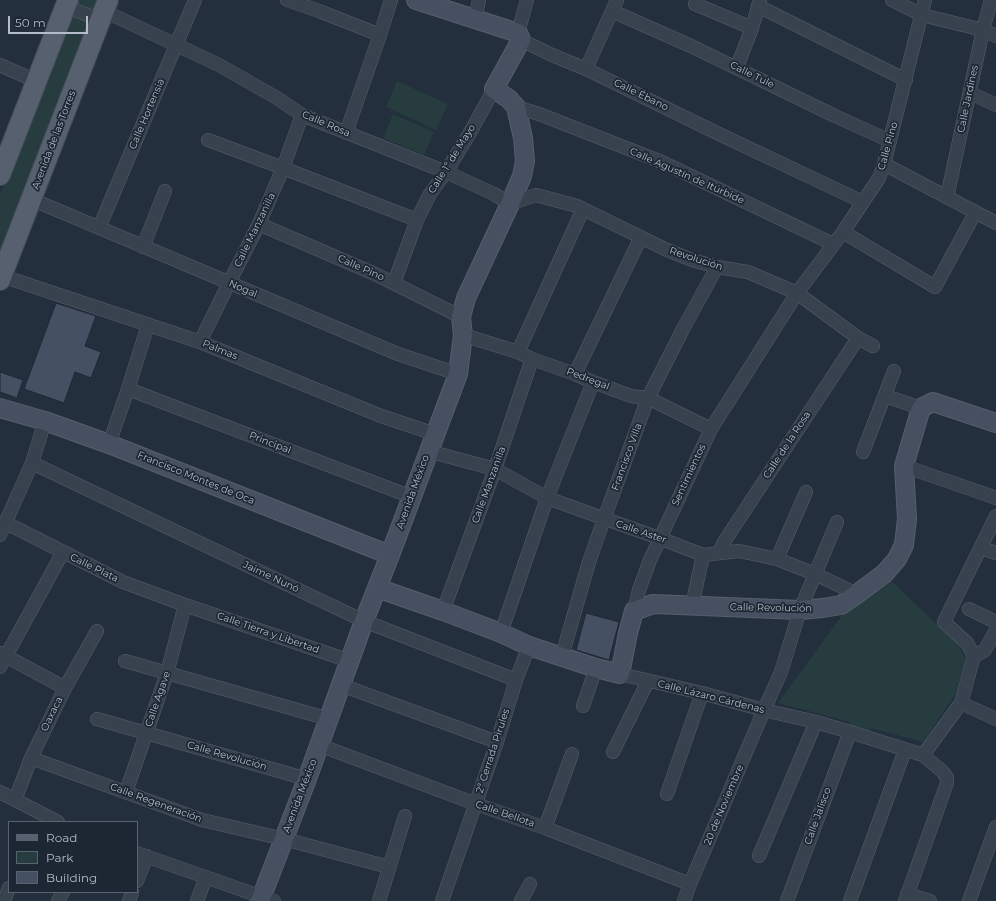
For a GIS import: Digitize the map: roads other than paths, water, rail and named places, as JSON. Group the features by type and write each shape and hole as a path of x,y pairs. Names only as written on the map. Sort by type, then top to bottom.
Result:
{"main road":[{"path":"0,174 5,146 36,81 64,2"},
{"name":"Avenida de las Torres","path":"1,278 104,11"}],"street":[{"name":"Calle Hortensia","path":"99,228 195,0"},
{"path":"287,0 319,11 380,36"},
{"path":"346,133 391,0"},
{"name":"Calle Ébano","path":"416,0 475,19 520,37 552,55 586,69 863,202"},
{"path":"475,19 479,0"},
{"path":"520,37 527,0"},
{"path":"697,0 695,4 752,28"},
{"path":"892,0 922,15 983,30 996,36"},
{"name":"Calle Pino","path":"797,293 843,232 878,178 884,164 926,0"},
{"name":"Calle Jardines","path":"947,198 983,30 991,0"},
{"name":"Calle Rosa","path":"64,2 104,11 219,65 277,98 302,115 446,172 494,194 510,204"},
{"path":"737,67 752,28 759,3 906,80"},
{"path":"586,69 615,5"},
{"name":"Calle Tule","path":"615,5 835,116 890,141"},
{"name":"Calle 1º de Mayo","path":"394,283 417,220 430,194 446,172 471,131 520,37"},
{"path":"0,65 36,81"},
{"path":"494,89 509,99 516,108"},
{"path":"970,93 996,105"},
{"name":"Avenida México","path":"265,900 284,839 364,621 458,374 463,335 461,317 466,298 522,176 525,161 523,138 516,108"},
{"name":"Calle Agustín de Itúrbide","path":"516,108 539,114 662,162 833,244"},
{"name":"Calle Manzanilla","path":"200,342 228,283 259,224 283,168 302,115"},
{"path":"208,140 417,220"},
{"path":"884,164 996,223"},
{"path":"143,247 165,191"},
{"name":"Revolución","path":"510,204 536,195 577,206 667,250 692,260 717,268 748,272 797,293 858,338 873,346"},
{"name":"Nogal","path":"31,200 398,354 458,374"},
{"path":"518,352 583,209"},
{"path":"843,232 935,286 975,212"},
{"name":"Calle Pino","path":"259,224 376,274 461,317"},
{"path":"575,374 641,237"},
{"name":"Francisco Villa","path":"562,656 604,519 648,398 683,329 717,268"},
{"name":"Palmas","path":"1,278 148,324 200,342 381,416 435,434"},
{"name":"Sentimientos","path":"620,674 628,633 641,584 659,538 711,429 797,293"},
{"path":"109,444 128,390 148,324"},
{"name":"Pedregal","path":"463,335 518,352 532,359 631,396 648,398 711,429"},
{"name":"Calle de la Rosa","path":"719,553 724,542 858,338"},
{"name":"Calle Manzanilla","path":"443,611 495,469 532,359"},
{"path":"863,452 894,371"},
{"path":"502,633 547,498 593,382"},
{"name":"Principal","path":"128,390 412,497"},
{"path":"885,396 921,408 933,402 996,424"},
{"name":"Francisco Montes de Oca","path":"0,408 45,421 109,444 390,555"},
{"name":"Calle Revolución","path":"634,611 653,604 800,610 842,605 885,573 897,559 904,545 907,519 904,466 921,408"},
{"path":"0,535 32,463 45,421"},
{"name":"Calle Aster","path":"428,451 495,469 547,498 703,555 739,551 777,559 815,574 857,594"},
{"name":"Jaime Nunó","path":"32,463 364,621 516,680"},
{"path":"904,466 996,498"},
{"path":"777,559 806,492"},
{"path":"930,901 906,897 947,783 947,778 943,772 923,755 961,703 974,656 967,643 944,622 996,516"},
{"name":"20 de Noviembre","path":"684,901 781,672 800,610 837,522"},
{"name":"Calle Plata","path":"6,523 123,582 185,605"},
{"path":"981,548 996,553"},
{"path":"63,552 2,659 65,688"},
{"path":"692,606 703,555"},
{"name":"Calle Lázaro Cárdenas","path":"377,588 502,633 529,646 596,668 816,722 923,755"},
{"name":"Calle Tierra y Libertad","path":"185,605 350,661"},
{"name":"Calle Agave","path":"126,792 167,673 185,605"},
{"path":"969,609 996,622"},
{"path":"974,656 985,650 996,630"},
{"name":"Oaxaca","path":"15,800 30,758 65,688 97,631"},
{"name":"2ª Cerrada Pirules","path":"442,901 497,742 516,680 529,646"},
{"path":"124,661 328,720"},
{"path":"583,706 596,668"},
{"path":"614,752 648,681"},
{"path":"341,685 497,742"},
{"path":"667,794 702,693"},
{"path":"961,703 996,720"},
{"name":"Calle Revolución","path":"97,719 307,779"},
{"path":"759,856 816,722"},
{"name":"Calle Jalisco","path":"787,901 850,732"},
{"name":"Calle Bellota","path":"319,745 476,804 545,828 690,884"},
{"path":"850,901 905,750"},
{"path":"545,828 572,754"},
{"name":"Calle Regeneración","path":"30,758 202,820 284,839 389,867"},
{"path":"0,792 15,800 38,817 54,821"},
{"path":"379,901 405,816"},
{"path":"969,901 996,827"},
{"path":"138,876 142,854 265,900"},
{"path":"197,901 206,877"},
{"path":"521,901 530,884"},
{"path":"4,901 8,890"}]}
